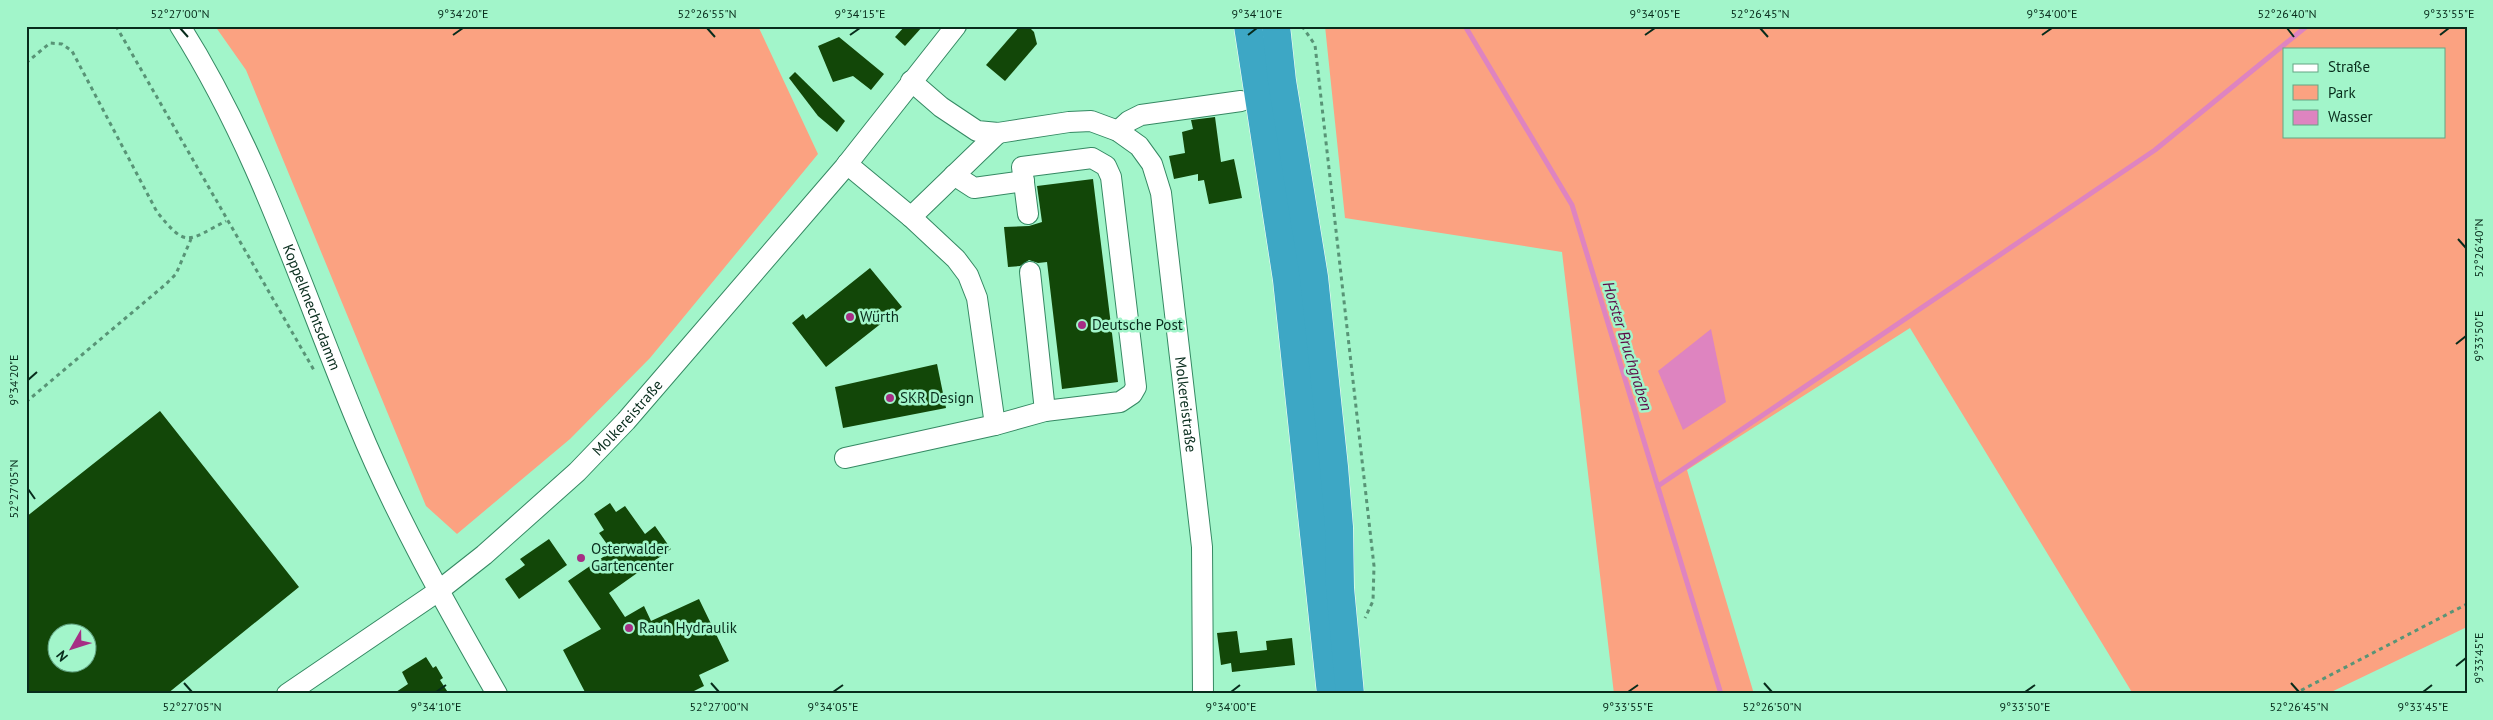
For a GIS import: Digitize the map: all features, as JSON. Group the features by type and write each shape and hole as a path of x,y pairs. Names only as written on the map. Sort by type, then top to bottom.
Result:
{"highway":[{"path":"1248,26 1287,280 1331,694"},
{"path":"1276,26 1282,81 1314,277 1334,467 1339,527 1340,588 1350,694"}],"street":[{"name":"Koppelknechtsdamm","path":"180,26 207,69 247,148 307,290 356,421 402,521 437,592 497,694"},
{"name":"Molkereistraße","path":"287,694 437,592 550,499 620,427 847,164 956,26"},
{"name":"Molkereistraße","path":"911,81 933,101 976,131 998,133 1069,122 1091,121 1118,131 1139,146 1152,164 1161,193 1202,547 1203,694"},
{"path":"1118,131 1129,121 1141,115 1240,101"},
{"path":"912,217 998,133"},
{"path":"845,458 995,425 1045,411 1120,402 1132,394 1136,387 1111,177 1106,166 1092,158 1022,167 1028,214"},
{"path":"847,164 912,217 956,259 968,275 977,298 995,425"},
{"path":"954,176 974,188 1024,181"},
{"path":"1030,272 1045,411"}],"path":[{"path":"116,26 226,221 319,380"},
{"path":"1302,26 1315,45 1374,566 1373,601 1362,625"},
{"path":"26,64 50,43 62,44 72,50 157,212 176,236 191,239 226,221"},
{"path":"26,402 171,279 176,274 191,239"},
{"path":"2294,694 2467,604"}],"green space":[{"path":"215,26 758,26 818,154 650,358 570,439 457,534 426,506 246,70"},
{"path":"1325,26 2467,26 2467,627 2327,694 2133,694 1910,328 1687,470 1754,694 1614,694 1562,252 1345,218"}],"water":[{"path":"1711,329 1726,402 1683,430 1658,371"}],"building":[{"path":"905,26 923,26 905,46 895,37"},
{"path":"1020,26 1028,26 1034,32 1037,44 1005,81 986,65"},
{"path":"839,37 884,74 871,90 853,76 833,82 818,46"},
{"path":"795,72 845,121 837,132 818,116 789,78"},
{"path":"1215,117 1221,162 1234,159 1242,198 1209,204 1204,180 1198,181 1198,174 1174,179 1169,156 1185,153 1182,132 1193,129 1191,120"},
{"name":"Deutsche Post","path":"1093,179 1118,382 1062,389 1047,262 1038,263 1029,260 1020,266 1008,267 1004,227 1029,226 1042,222 1037,186"},
{"name":"Würth","path":"870,268 902,307 826,367 792,323 803,314 806,319"},
{"name":"SKR Design","path":"937,364 946,408 843,428 835,387"},
{"path":"160,411 299,587 167,694 26,694 26,517"},
{"path":"610,503 616,512 625,506 645,534 655,526 671,549 609,593 625,617 644,606 651,621 699,599 729,661 699,675 704,686 688,694 586,694 563,650 601,629 568,581 612,551 599,533 604,530 594,514"},
{"path":"549,539 567,565 519,599 505,579 525,565 520,559"},
{"path":"1237,631 1240,653 1267,650 1266,641 1292,638 1295,665 1232,672 1231,663 1221,665 1217,633"},
{"path":"426,657 433,668 436,666 443,678 440,680 449,694 393,694 408,684 402,672"}],"waterway":[{"name":"Horster Bruchgraben","path":"1465,26 1572,205 1721,694"},
{"path":"1658,486 2155,150 2307,26"}],"place":[{"name":"Würth","path":"850,317"},
{"name":"Deutsche Post","path":"1082,325"},
{"name":"SKR Design","path":"890,398"},
{"name":"Osterwalder Gartencenter","path":"581,558"},
{"name":"Rauh Hydraulik","path":"629,628"}]}
